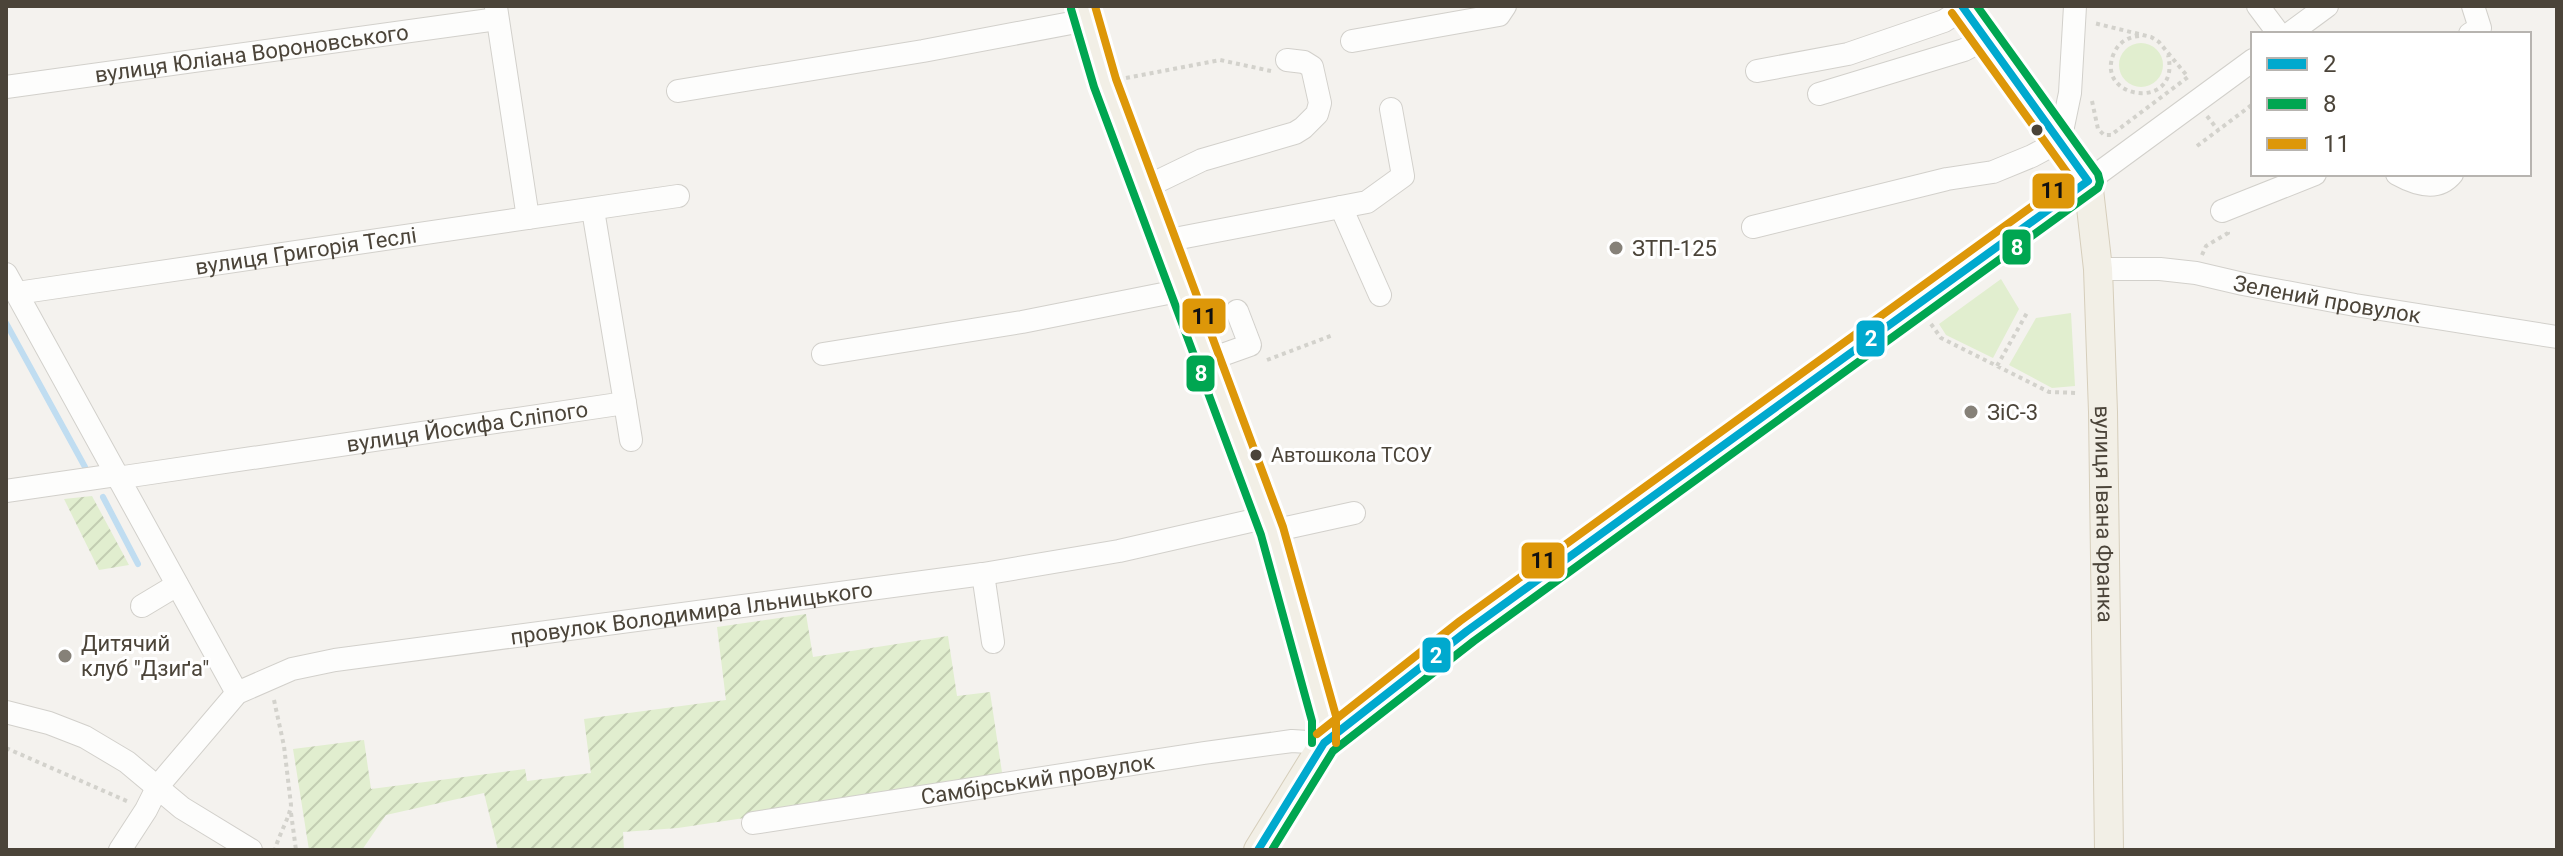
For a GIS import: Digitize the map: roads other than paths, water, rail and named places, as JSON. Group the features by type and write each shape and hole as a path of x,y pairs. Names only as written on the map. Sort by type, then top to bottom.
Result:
{"main road":[{"path":"1085,13 1105,83 1270,524 1324,719 1324,743"},
{"path":"1258,850 1324,743 1467,631 2088,181"},
{"name":"вулиця Івана Франка","path":"2088,181 2098,269 2104,444 2109,850"}],"street":[{"path":"1352,41 1499,15 1505,6"},
{"path":"2258,6 2278,32"},
{"path":"2305,30 2327,6"},
{"path":"2473,6 2480,28 2473,32"},
{"path":"1757,71 1848,54 1944,21 1963,7 2088,181 2251,61"},
{"path":"496,12 528,218"},
{"name":"вулиця Юліана Вороновського","path":"6,87 496,12"},
{"path":"678,91 923,51 1085,13"},
{"path":"2060,141 2081,14"},
{"path":"1819,94 1964,50 1986,38"},
{"path":"1144,188 1202,160 1303,128 1317,114 1320,103 1312,67 1304,62 1287,60"},
{"path":"1164,241 1367,202 1403,176 1391,109"},
{"path":"1753,227 1947,179 1993,172 2060,141"},
{"path":"2222,211 2310,176"},
{"path":"2401,176 2415,183 2431,185 2446,182 2450,176"},
{"name":"вулиця Григорія Теслі","path":"10,285 593,210 678,196"},
{"path":"1341,207 1380,295"},
{"path":"593,210 631,440"},
{"name":"Зелений провулок","path":"2098,269 2160,269 2196,273 2355,305 2557,337"},
{"path":"10,285 237,693"},
{"path":"823,354 1022,322 1183,290"},
{"path":"1208,360 1250,345 1237,311"},
{"name":"вулиця Йосифа Сліпого","path":"6,491 625,403"},
{"name":"провулок Володимира Ільницького","path":"120,850 158,786 237,693 292,669 335,660 983,574 1270,524 1354,513"},
{"path":"983,574 993,642"},
{"path":"142,606 177,585"},
{"path":"6,712 49,723 85,737 127,762 182,808 251,850"},
{"name":"Самбірський провулок","path":"753,823 1204,753 1292,741 1324,743"}],"waterway":[{"path":"6,323 85,467"},
{"path":"103,497 138,564"}],"place":[{"name":"ЗТП-125","path":"1616,248"},
{"name":"ЗіС-3","path":"1971,412"},
{"name":"Автошкола ТСОУ","path":"1256,455"},
{"name":"Дитячий клуб \"Дзиґа\"","path":"65,656"}]}
